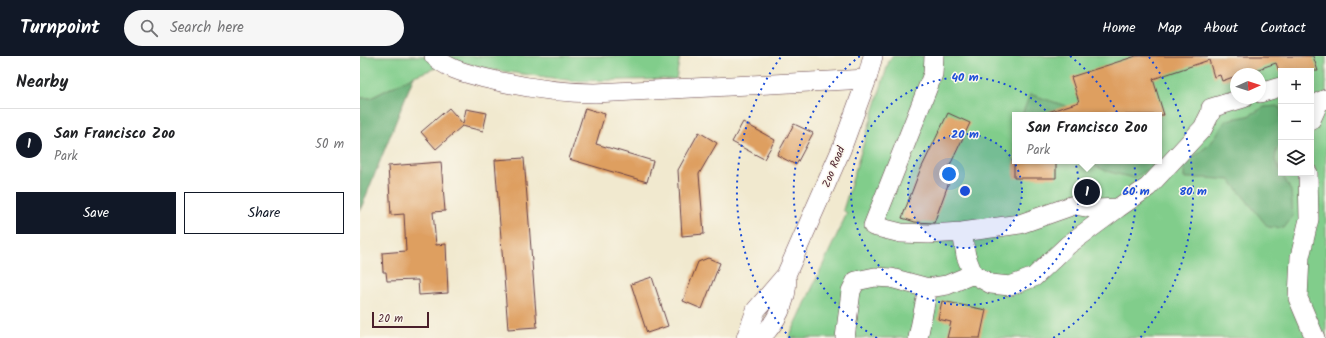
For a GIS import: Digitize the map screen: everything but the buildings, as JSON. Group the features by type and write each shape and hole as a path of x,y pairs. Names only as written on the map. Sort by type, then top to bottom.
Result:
{"lane":[{"path":"434,56 450,68 467,73 519,86 571,93 595,93 867,78"},
{"name":"Zoo Road","path":"746,338 756,310 786,275 841,150 867,78 873,56"},
{"path":"934,56 933,74 873,226 901,233 929,234 962,232 1020,224 1074,205 1097,208 1118,208"},
{"path":"1266,91 1278,88"},
{"path":"1314,113 1319,102 1326,99"},
{"path":"962,232 966,256 973,274 991,284 1010,286 1034,277 1068,245 1148,187 1203,128 1210,114 1211,108 1230,102"},
{"path":"1308,176 1309,219 1300,257 1298,298 1315,338"},
{"path":"845,338 851,291 856,281 875,277 891,278 928,288 947,285 973,274"},
{"name":"Zoo Road","path":"757,338 767,332 780,311 788,285 786,275"},
{"path":"918,338 928,288"}],"green space":[{"path":"360,56 680,56 676,79 575,81 493,70 455,61 414,76 371,98 360,98"},
{"path":"892,56 1326,56 1326,338 789,338 847,213 843,210 889,61"},
{"path":"414,76 360,211 360,98 371,98"},
{"path":"1030,94 1066,106 1068,112 1023,112"},
{"path":"1264,107 1278,107 1278,147 1275,160 1278,166 1278,176 1283,176 1291,191 1293,216 1284,228 1268,227 1230,180 1184,178 1184,165 1211,143 1226,120 1248,116"},
{"path":"1091,164 1155,164 1134,178 1106,171"}],"place":[{"name":"San Francisco Zoo","path":"1087,192"}]}
